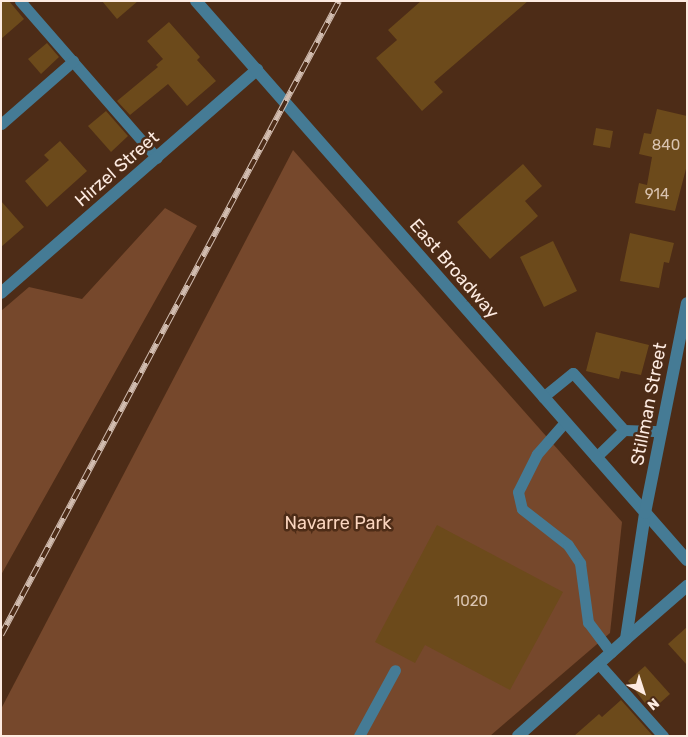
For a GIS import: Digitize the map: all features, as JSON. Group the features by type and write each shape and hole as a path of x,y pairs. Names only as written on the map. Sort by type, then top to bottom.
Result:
{"street":[{"name":"East Broadway","path":"196,1 687,560"},
{"name":"Hirzel Street","path":"1,293 257,70"},
{"name":"Stillman Street","path":"626,639 645,513 687,303"},
{"path":"518,736 687,586"}],"lane":[{"path":"20,1 157,158"},
{"path":"1,124 73,62"},
{"path":"543,396 573,373 624,430"},
{"path":"565,422 537,454 518,492 522,509 568,545 580,563 588,622 611,652"},
{"path":"596,457 624,430 661,431"},
{"path":"598,663 663,736"},
{"path":"359,736 395,670"}],"green space":[{"name":"Navarre Park","path":"293,150 622,522 610,633 490,736 1,736 1,709"},
{"path":"165,208 197,226 1,575 1,311 29,287 82,299"}],"building":[{"path":"1,1 9,1 24,19 1,39"},
{"path":"102,1 138,1 117,19"},
{"path":"421,1 528,1 434,82 443,92 422,111 376,58 397,40 388,30"},
{"path":"169,22 200,57 197,60 216,81 187,106 168,84 130,115 117,101 158,67 156,65 163,59 147,41"},
{"path":"47,43 59,57 41,74 28,59"},
{"path":"657,109 687,116 687,165 675,211 635,203 639,183 647,185 652,157 639,154 644,133 651,134"},
{"path":"106,111 128,136 111,152 88,126"},
{"path":"596,128 613,131 610,148 593,145"},
{"path":"60,141 87,171 47,207 25,181 49,160 44,155"},
{"path":"523,164 542,186 525,201 538,216 490,259 457,222"},
{"path":"1,201 24,227 1,247"},
{"path":"630,233 674,243 669,263 664,262 659,288 620,281"},
{"path":"553,241 577,291 544,307 520,257"},
{"path":"596,332 649,345 641,375 621,371 619,379 586,371"},
{"path":"437,525 563,592 510,690 425,645 415,663 375,642"},
{"path":"687,627 687,665 668,644"},
{"path":"645,666 670,694 651,711 628,681"},
{"path":"621,700 653,736 574,736 599,714 602,717"}],"railway":[{"path":"1,635 339,1"}]}
